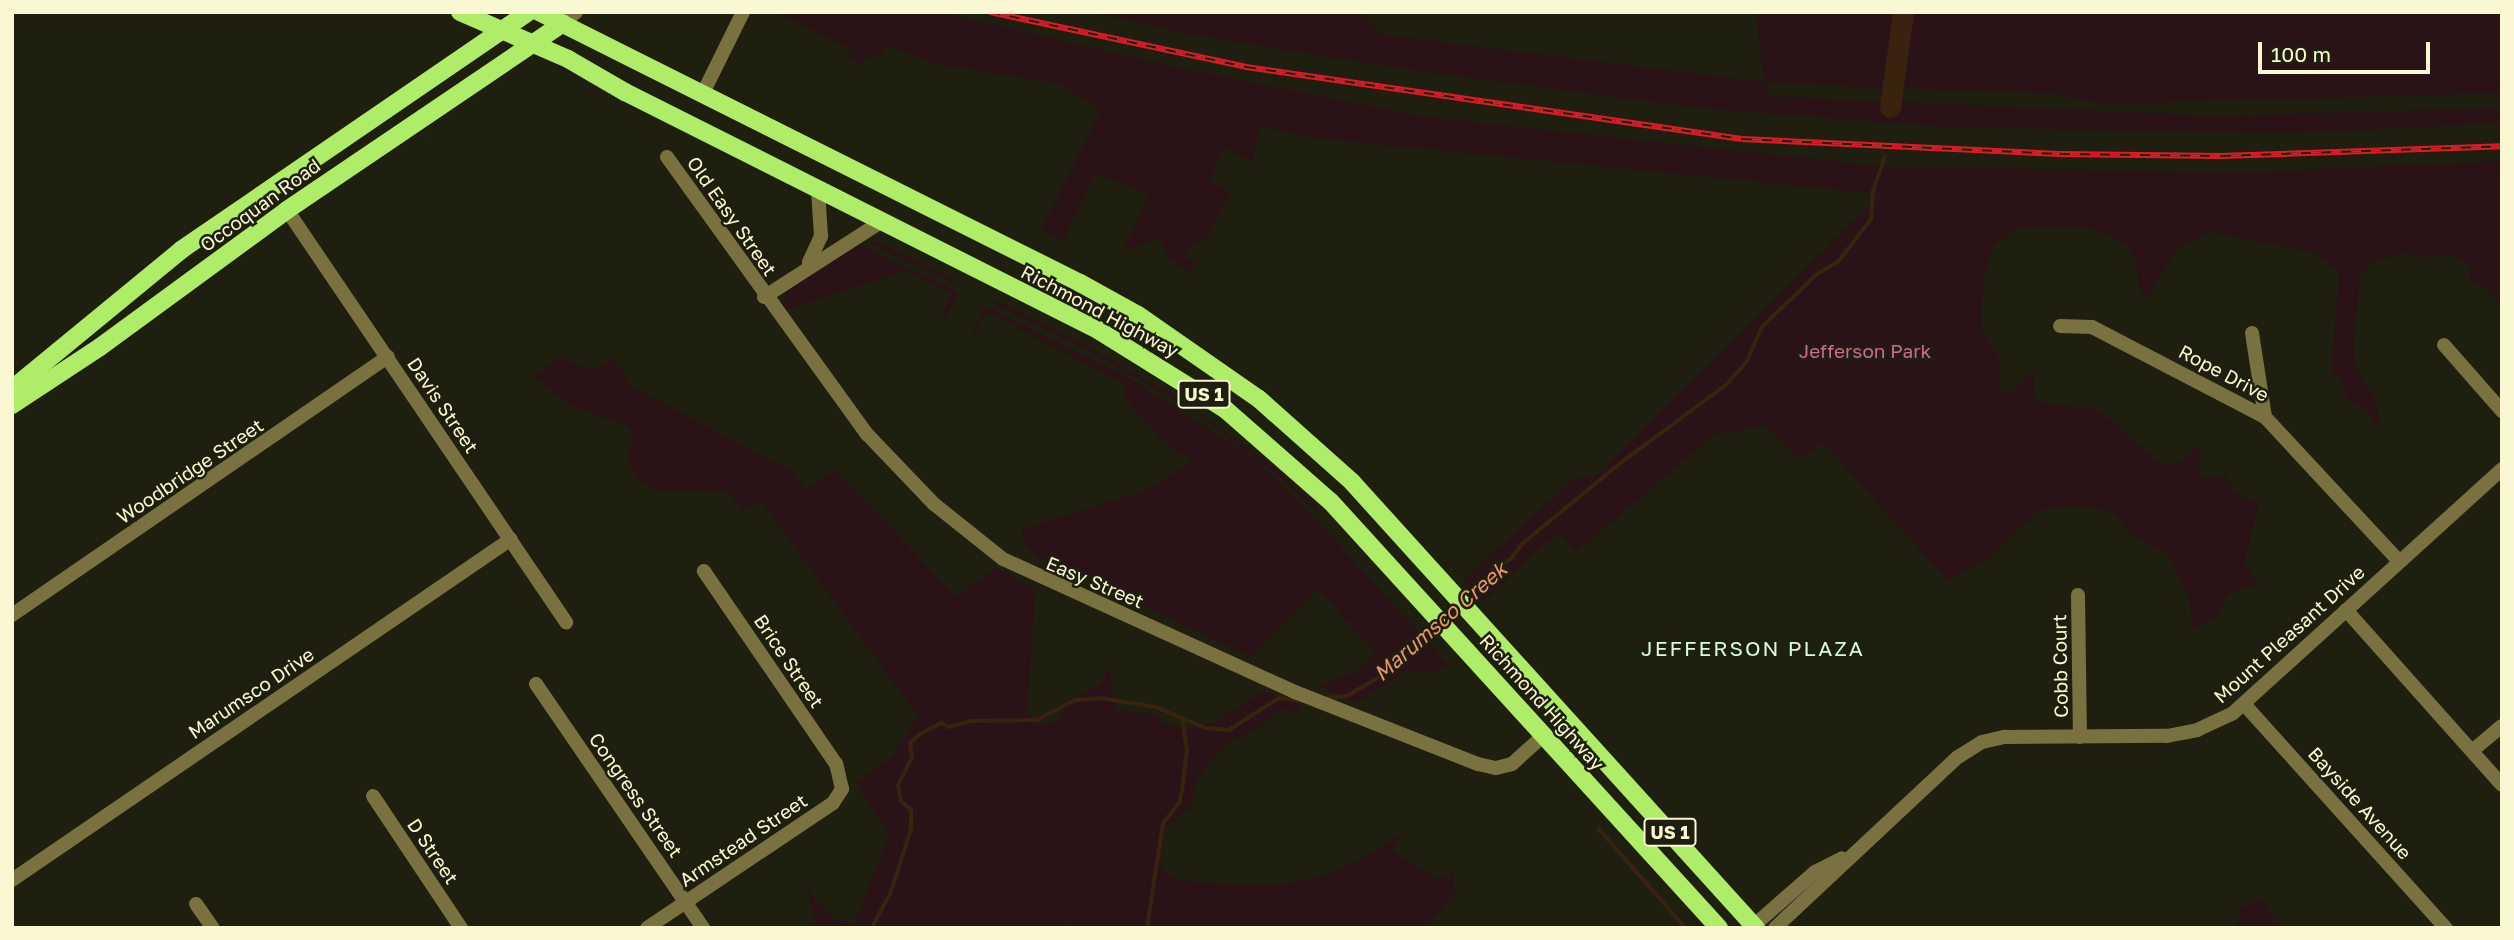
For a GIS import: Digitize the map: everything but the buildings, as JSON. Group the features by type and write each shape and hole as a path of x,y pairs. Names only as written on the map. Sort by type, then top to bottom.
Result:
{"main road":[{"name":"Richmond Highway","path":"460,12 535,44 1127,346 1215,402 1320,491 1719,928"},
{"name":"Occoquan Road","path":"12,389 181,250 528,12"},
{"name":"Richmond Highway","path":"539,12 570,18 703,93 1080,283 1177,341 1277,414 1335,465 1754,927"},
{"name":"Occoquan Road","path":"12,405 100,347 287,210 570,18"}],"street":[{"path":"703,93 743,12"},
{"name":"Old Easy Street","path":"667,157 764,297"},
{"path":"806,266 821,239 818,189"},
{"name":"Davis Street","path":"287,210 566,622"},
{"path":"764,297 806,266 881,222"},
{"name":"Easy Street","path":"764,297 867,434 965,531 1031,575 1295,692 1489,768 1512,764 1544,736"},
{"name":"Rope Drive","path":"2060,326 2092,327 2265,416 2399,561"},
{"path":"2252,333 2265,416"},
{"path":"2444,345 2502,411"},
{"name":"Woodbridge Street","path":"12,615 388,357"},
{"name":"Mount Pleasant Drive","path":"1775,928 1853,852 1969,749 2004,737 2179,734 2216,722 2244,704 2502,469"},
{"name":"Marumsco Drive","path":"12,880 511,539"},
{"name":"Brice Street","path":"704,571 841,774"},
{"name":"Cobb Court","path":"2078,595 2080,737"},
{"path":"2346,610 2502,785"},
{"name":"Congress Street","path":"536,684 704,928"},
{"name":"Bayside Avenue","path":"2244,704 2446,928"},
{"path":"2472,751 2502,726"},
{"name":"Armstead Street","path":"647,928 833,803 842,789 841,774"},
{"name":"D Street","path":"373,796 461,928"},
{"name":"Mount Pleasant Drive","path":"1754,927 1815,872 1853,852"},
{"path":"196,904 213,928"}],"green space":[{"name":"Jefferson Park","path":"776,12 939,12 1172,66 1426,117 1890,167 2250,172 2502,161 2502,306 2485,286 2469,282 2471,268 2454,256 2421,257 2406,253 2371,262 2360,276 2353,349 2356,369 2375,398 2381,428 2363,407 2348,400 2340,377 2331,372 2339,279 2336,268 2312,252 2210,232 2178,248 2146,300 2139,288 2136,260 2127,246 2088,228 2021,227 1994,245 1983,280 1981,329 1999,358 1999,390 2007,395 2033,372 2035,401 2098,410 2161,464 2177,464 2200,446 2199,475 2211,479 2225,473 2232,488 2244,498 2259,501 2244,564 2259,583 2228,594 2216,615 2193,631 2190,603 2168,555 2134,537 2111,511 2071,505 2039,511 1987,560 1965,569 1949,583 1823,442 1800,460 1765,425 1724,434 1720,430 1576,552 1558,532 1483,602 1464,580 1574,478 1594,477 1881,194 1314,138 1260,126 1252,162 1224,147 1209,181 1231,193 1208,236 1188,250 1186,257 1195,265 1191,272 1169,259 1159,237 1122,253 1149,195 1096,173 1063,241 1041,230 1101,111 1061,84 927,62 887,44 882,54 866,58 863,65 848,59 850,49"},
{"path":"1090,12 1357,12 1383,35 1764,82 1756,12 2502,12 2502,93 2100,104 2059,94 1765,83 1768,96 2213,116 2502,108 2502,123 2283,134 1945,127 1698,108 1418,71 1192,35"},
{"path":"865,241 878,242 949,277 957,285"},
{"path":"857,243 958,293 946,317 940,317 951,294 901,269 897,274 782,311 788,290"},
{"path":"1000,302 1081,342 1183,401 1273,466 1316,505 1317,511 1278,475 1195,412 1089,351 991,303"},
{"path":"985,306 1126,376 1246,453 1290,492 1450,666 1435,673 1408,670 1356,703 1317,686 1363,668 1375,650 1317,589 1252,657 1039,557 1025,544 1022,529 1141,492 1190,465 1191,458 1177,452 1157,435 1127,400 1121,382 987,312 975,334 972,333"},
{"path":"560,357 593,371 613,357 632,387 790,470 807,490 834,470 957,597 996,567 1035,590 1027,713 1042,725 1061,719 1068,700 1100,685 1109,668 1116,710 1155,714 1166,725 1187,729 1213,723 1265,691 1300,704 1300,712 1281,709 1252,732 1230,740 1198,777 1190,808 1165,828 1160,859 1163,870 1179,881 1267,886 1317,878 1366,857 1405,832 1392,851 1439,880 1453,873 1455,893 1426,928 1081,928 1067,923 1062,928 816,928 807,889 834,920 855,922 889,835 856,782 893,756 918,716 761,501 742,512 728,492 652,489 635,477 627,455 635,436 625,425 572,406 534,377"},
{"path":"2261,900 2279,924 2274,928 2237,928 2241,907"}],"waterway":[{"name":"Marumsco Creek","path":"1890,107 1903,12"},
{"name":"Marumsco Creek","path":"1469,601 1491,571 1511,559 1522,544 1622,462 1726,385 1746,363 1762,327 1817,274 1838,262 1871,219 1873,191 1885,157"},
{"name":"Marumsco Creek","path":"1446,622 1461,608"},
{"name":"Marumsco Creek","path":"1325,698 1347,696 1383,675 1438,630"},
{"name":"Marumsco Creek","path":"872,928 891,892 911,829 911,810 901,802 898,785 912,757 910,743 920,734 942,723 949,727 972,721 1037,720 1075,700 1101,698 1156,707 1206,728 1229,730 1279,698 1304,701"},
{"path":"1147,928 1163,823 1179,803 1182,791 1187,750 1182,719"},
{"path":"1599,829 1686,928"}],"railway":[{"path":"990,12 1246,67 1742,139 2060,154 2221,156 2502,146"}],"district":[{"name":"JEFFERSON PLAZA","path":"1753,648"}]}
